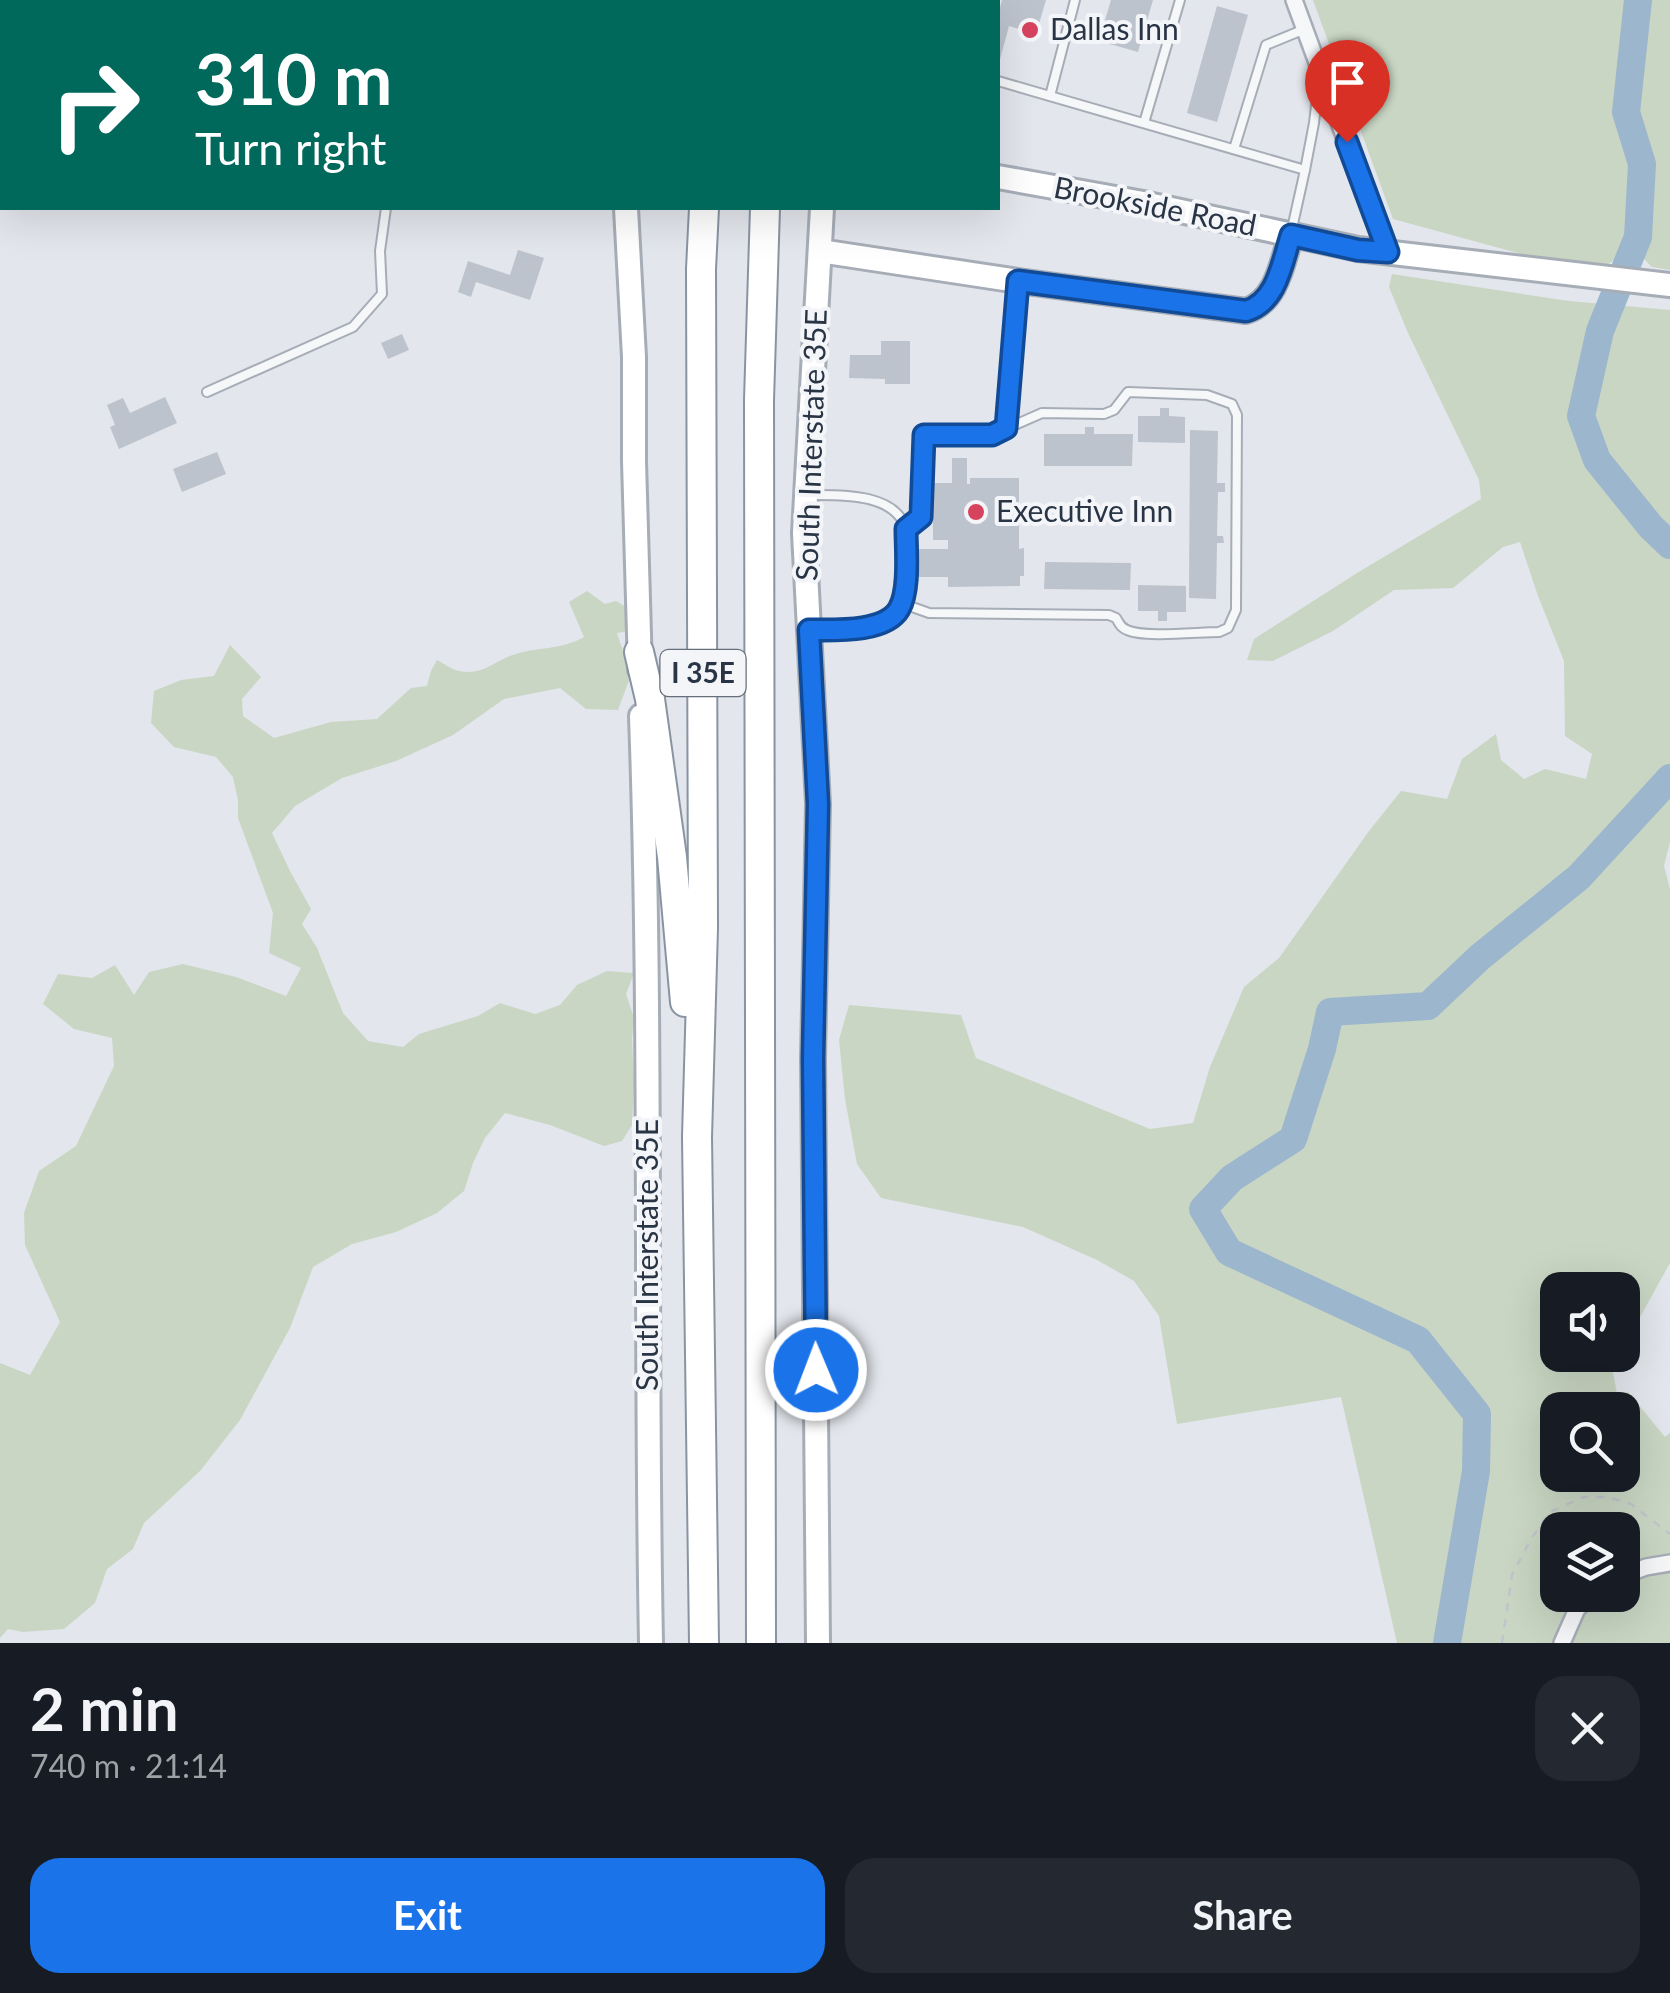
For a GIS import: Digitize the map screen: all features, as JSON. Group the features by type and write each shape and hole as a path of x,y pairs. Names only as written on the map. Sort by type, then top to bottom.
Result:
{"highway":[{"name":"I 35E","path":"704,210 704,928 697,1138 704,1643"},
{"name":"I 35E","path":"761,1643 759,400 765,210"},
{"path":"639,652 650,699 672,857 697,1138"}],"main road":[{"name":"Brookside Road","path":"1000,176 1143,202 1358,250 1665,285"},
{"name":"South Interstate 35E","path":"626,210 634,357 648,890 651,1643"},
{"name":"South Interstate 35E","path":"818,1643 813,1058 818,804 804,495 822,210"},
{"path":"820,251 1246,311 1268,298 1291,235"}],"street":[{"path":"1294,0 1388,252"},
{"path":"1640,1569 1670,1562"},
{"path":"1562,1643 1576,1612"}],"lane":[{"path":"1050,96 1075,0"},
{"path":"1144,123 1180,0"},
{"path":"1234,149 1266,46 1305,29"},
{"path":"1291,235 1306,170 1320,68"},
{"path":"1000,82 1306,170"},
{"path":"207,392 353,327 382,294 380,250 386,210"},
{"path":"1006,428 1018,281"},
{"path":"902,603 929,613 1109,615 1128,631 1142,633 1219,632 1228,628 1236,610 1237,416 1232,404 1207,394 1128,392 1114,410 1104,414 1042,413 992,435 924,435 921,517 906,529"},
{"path":"804,495 857,496 878,502 894,511 906,529 904,595 898,612 879,624 849,630 809,630"}],"path":[{"path":"1502,1643 1512,1575 1550,1512 1584,1497 1608,1497 1631,1504 1670,1534"}],"green space":[{"path":"1313,0 1670,0 1670,270 1652,267 1632,247 1603,268 1536,258 1393,219"},
{"path":"1392,274 1569,301 1670,310 1670,842 1664,866 1670,889 1670,1263 1640,1317 1640,1272 1540,1272 1540,1372 1613,1372 1617,1392 1540,1392 1540,1492 1640,1492 1640,1407 1665,1437 1670,1433 1670,1643 1397,1643 1341,1397 1177,1424 1159,1316 1134,1281 1023,1227 881,1198 857,1164 839,1040 849,1005 961,1015 976,1058 1150,1129 1193,1123 1210,1067 1244,987 1279,958 1401,791 1447,799 1462,759 1496,734 1501,760 1524,779 1545,769 1586,779 1592,754 1565,736 1564,661 1520,542 1503,547 1453,588 1394,590 1333,631 1273,661 1247,660 1254,639 1481,499 1479,480 1389,287"},
{"path":"587,591 605,604 616,601 631,610 630,631 617,633 631,675 618,710 586,709 560,688 504,699 453,735 396,761 342,778 295,806 272,833 311,909 302,924 317,948 343,1013 368,1041 403,1047 419,1034 478,1016 500,1003 535,1014 560,1005 577,985 607,971 634,973 626,994 634,1018 632,1125 622,1141 604,1146 505,1113 485,1138 464,1191 437,1213 396,1232 352,1244 313,1267 290,1328 240,1420 200,1471 144,1523 133,1549 107,1569 95,1603 64,1629 8,1629 0,1638 0,1363 30,1375 60,1322 25,1245 24,1213 39,1171 76,1146 114,1066 112,1038 74,1029 43,1004 58,974 92,978 115,965 134,995 149,972 183,964 236,977 286,996 301,968 269,953 273,913 238,818 233,777 216,757 174,747 151,723 154,691 181,680 214,676 230,645 261,677 242,699 243,716 274,738 331,722 377,719 411,688 427,686 437,660 456,670 475,671 513,655 584,637 569,602"}],"building":[{"name":"Dallas Inn","path":"1002,0 1046,0 1036,34 1009,26 1000,59"},
{"path":"1111,0 1153,0 1138,52 1099,41"},
{"path":"1217,6 1248,15 1217,122 1187,113"},
{"path":"518,250 544,258 530,300 476,282 471,297 458,292 468,261 510,275"},
{"path":"402,334 409,350 388,359 381,343"},
{"path":"881,341 910,341 910,384 849,378 850,355 881,355"},
{"path":"165,397 177,423 119,449 107,405 123,398 130,413"},
{"path":"1160,408 1169,408 1169,416 1185,417 1185,443 1138,442 1138,416 1160,416"},
{"path":"1085,427 1094,427 1094,434 1133,434 1132,466 1044,466 1044,434 1085,434"},
{"path":"1190,430 1218,431 1217,483 1225,483 1225,492 1218,492 1217,536 1223,536 1224,543 1217,543 1216,599 1189,598"},
{"path":"217,452 226,474 182,492 173,469"},
{"name":"Executive Inn","path":"952,458 967,458 967,484 970,478 1019,478 1019,549 1024,548 1020,586 948,587 948,577 917,577 917,549 948,549 948,540 933,540 933,483 952,483"},
{"path":"1045,562 1131,563 1130,590 1044,589"},
{"path":"1138,585 1186,586 1186,612 1167,612 1167,621 1158,621 1158,611 1138,611"}],"waterway":[{"path":"1638,0 1626,112 1642,164 1638,237 1600,331 1581,416 1597,460 1670,545"},
{"path":"1447,1643 1476,1471 1477,1414 1418,1340 1229,1252 1203,1209 1232,1178 1293,1139 1330,1012 1428,1006 1480,957 1579,877 1670,778"}],"place":[{"name":"Dallas Inn","path":"1030,30"},
{"name":"Executive Inn","path":"976,512"}],"route":[{"path":"816,1370 813,1058 818,804 809,630 849,630 879,624 898,612 904,595 906,529 921,517 924,435 992,435 1006,428 1018,281 1246,311 1268,298 1291,235 1358,250 1388,252 1347,142"}]}
